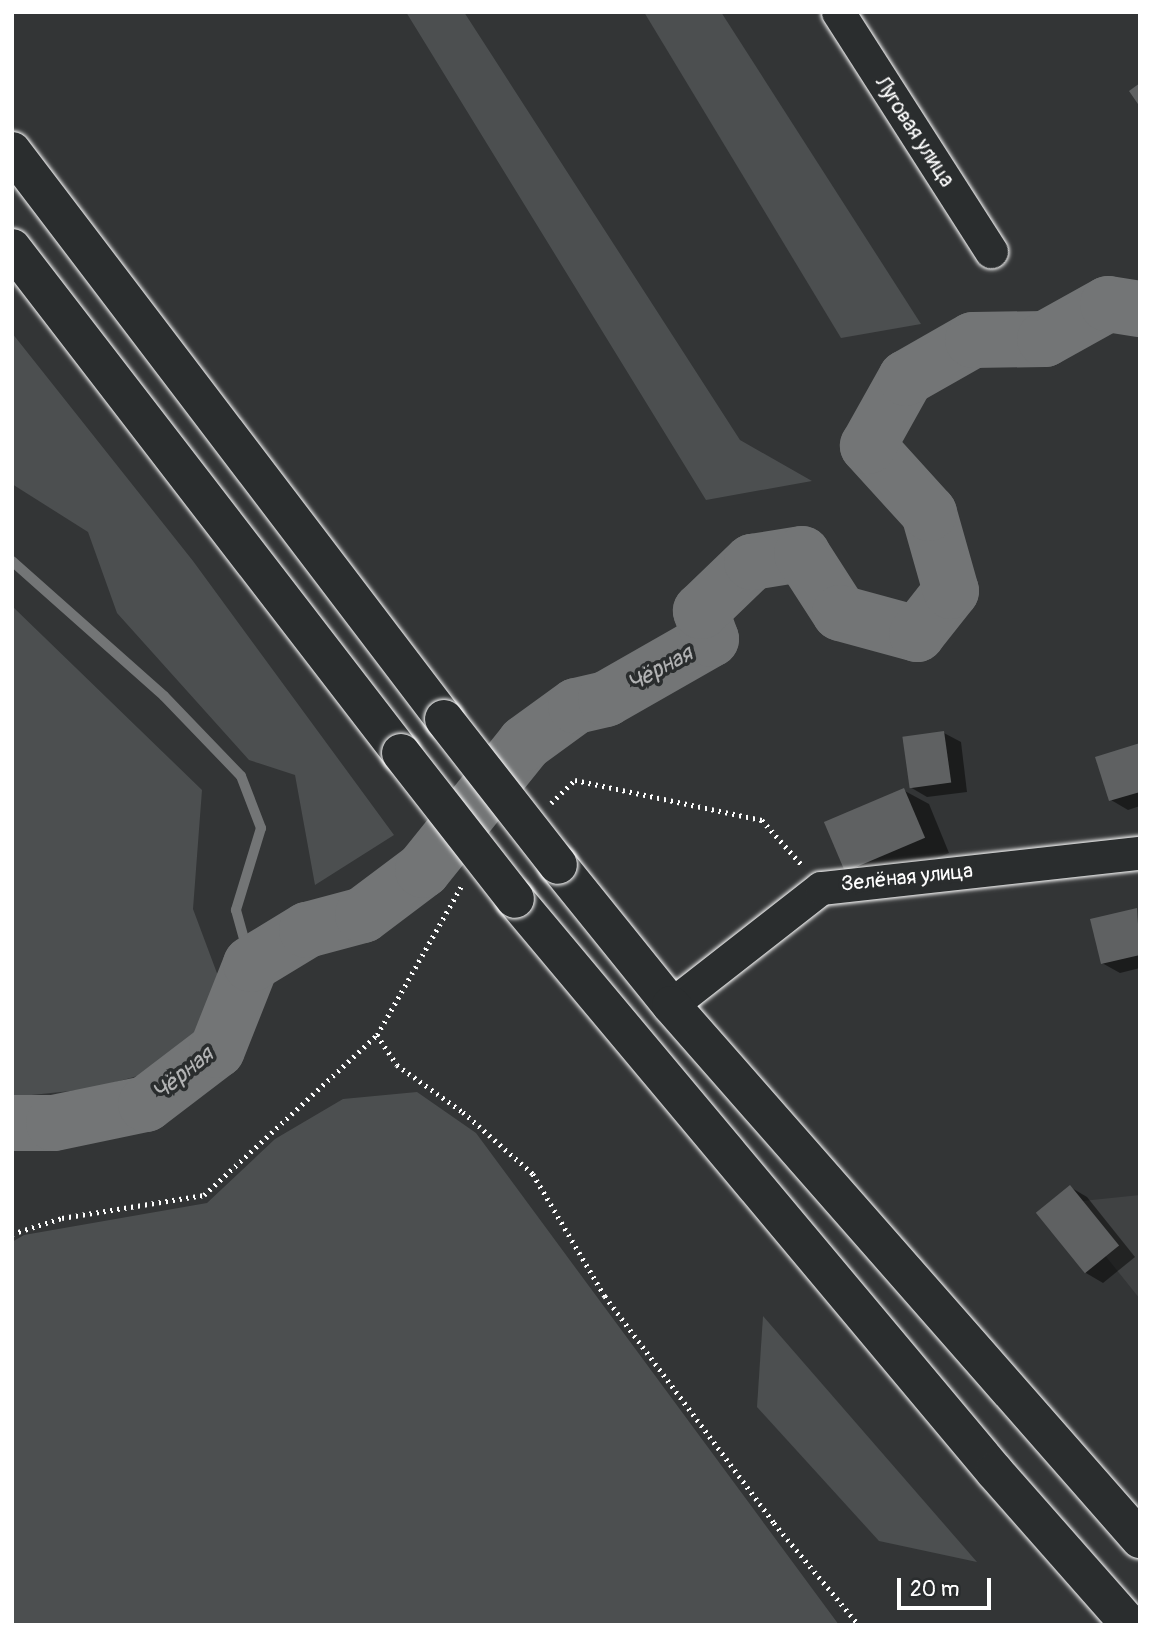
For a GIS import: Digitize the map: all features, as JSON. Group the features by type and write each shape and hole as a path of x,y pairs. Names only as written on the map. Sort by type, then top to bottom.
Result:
{"main road":[{"path":"12,151 444,719 671,1005 1140,1539"},
{"path":"12,248 515,899 986,1462 1130,1625"}],"street":[{"name":"Луговая улица","path":"838,12 991,251"},
{"name":"Зелёная улица","path":"671,1005 821,888 1140,853"}],"path":[{"path":"546,807 575,780 762,820 821,888"},
{"path":"12,1234 62,1218 204,1195 377,1035 460,887 470,878"},
{"path":"377,1035 397,1065 463,1112 533,1174 606,1296 774,1523 859,1625"}],"shaded area":[{"path":"406,12 464,12 740,440 812,481 706,500"},
{"path":"644,12 721,12 921,324 841,338"},
{"path":"12,333 193,561 394,835 315,885 295,775 249,760 117,613 88,532 12,484"},
{"path":"12,606 202,790 193,909 224,992 196,1060 90,1089 12,1097"},
{"path":"417,1092 476,1133 839,1625 12,1625 12,1242 24,1235 207,1203 275,1139 343,1099"},
{"path":"1140,1195 1140,1299 1063,1203"},
{"path":"763,1316 977,1562 879,1541 757,1407"}],"building":[{"path":"1140,83 1140,107 1129,91"},
{"path":"944,731 951,782 910,788 902,737"},
{"path":"1140,743 1140,792 1109,801 1095,757"},
{"path":"904,788 925,838 845,872 824,822"},
{"path":"1137,908 1140,955 1101,964 1090,919"},
{"path":"1070,1185 1119,1246 1085,1273 1036,1213"}],"waterway":[{"name":"Чёрная","path":"12,1123 54,1123 146,1104 217,1050 251,964 307,930 363,915 423,870 525,743 576,706 606,699 711,639 701,611 752,562 802,554 840,613 917,634 951,591 929,513 868,446 906,378 973,340 1045,339 1108,304 1140,309"},
{"path":"12,561 164,696 241,776 261,828 236,910 251,964"}]}
